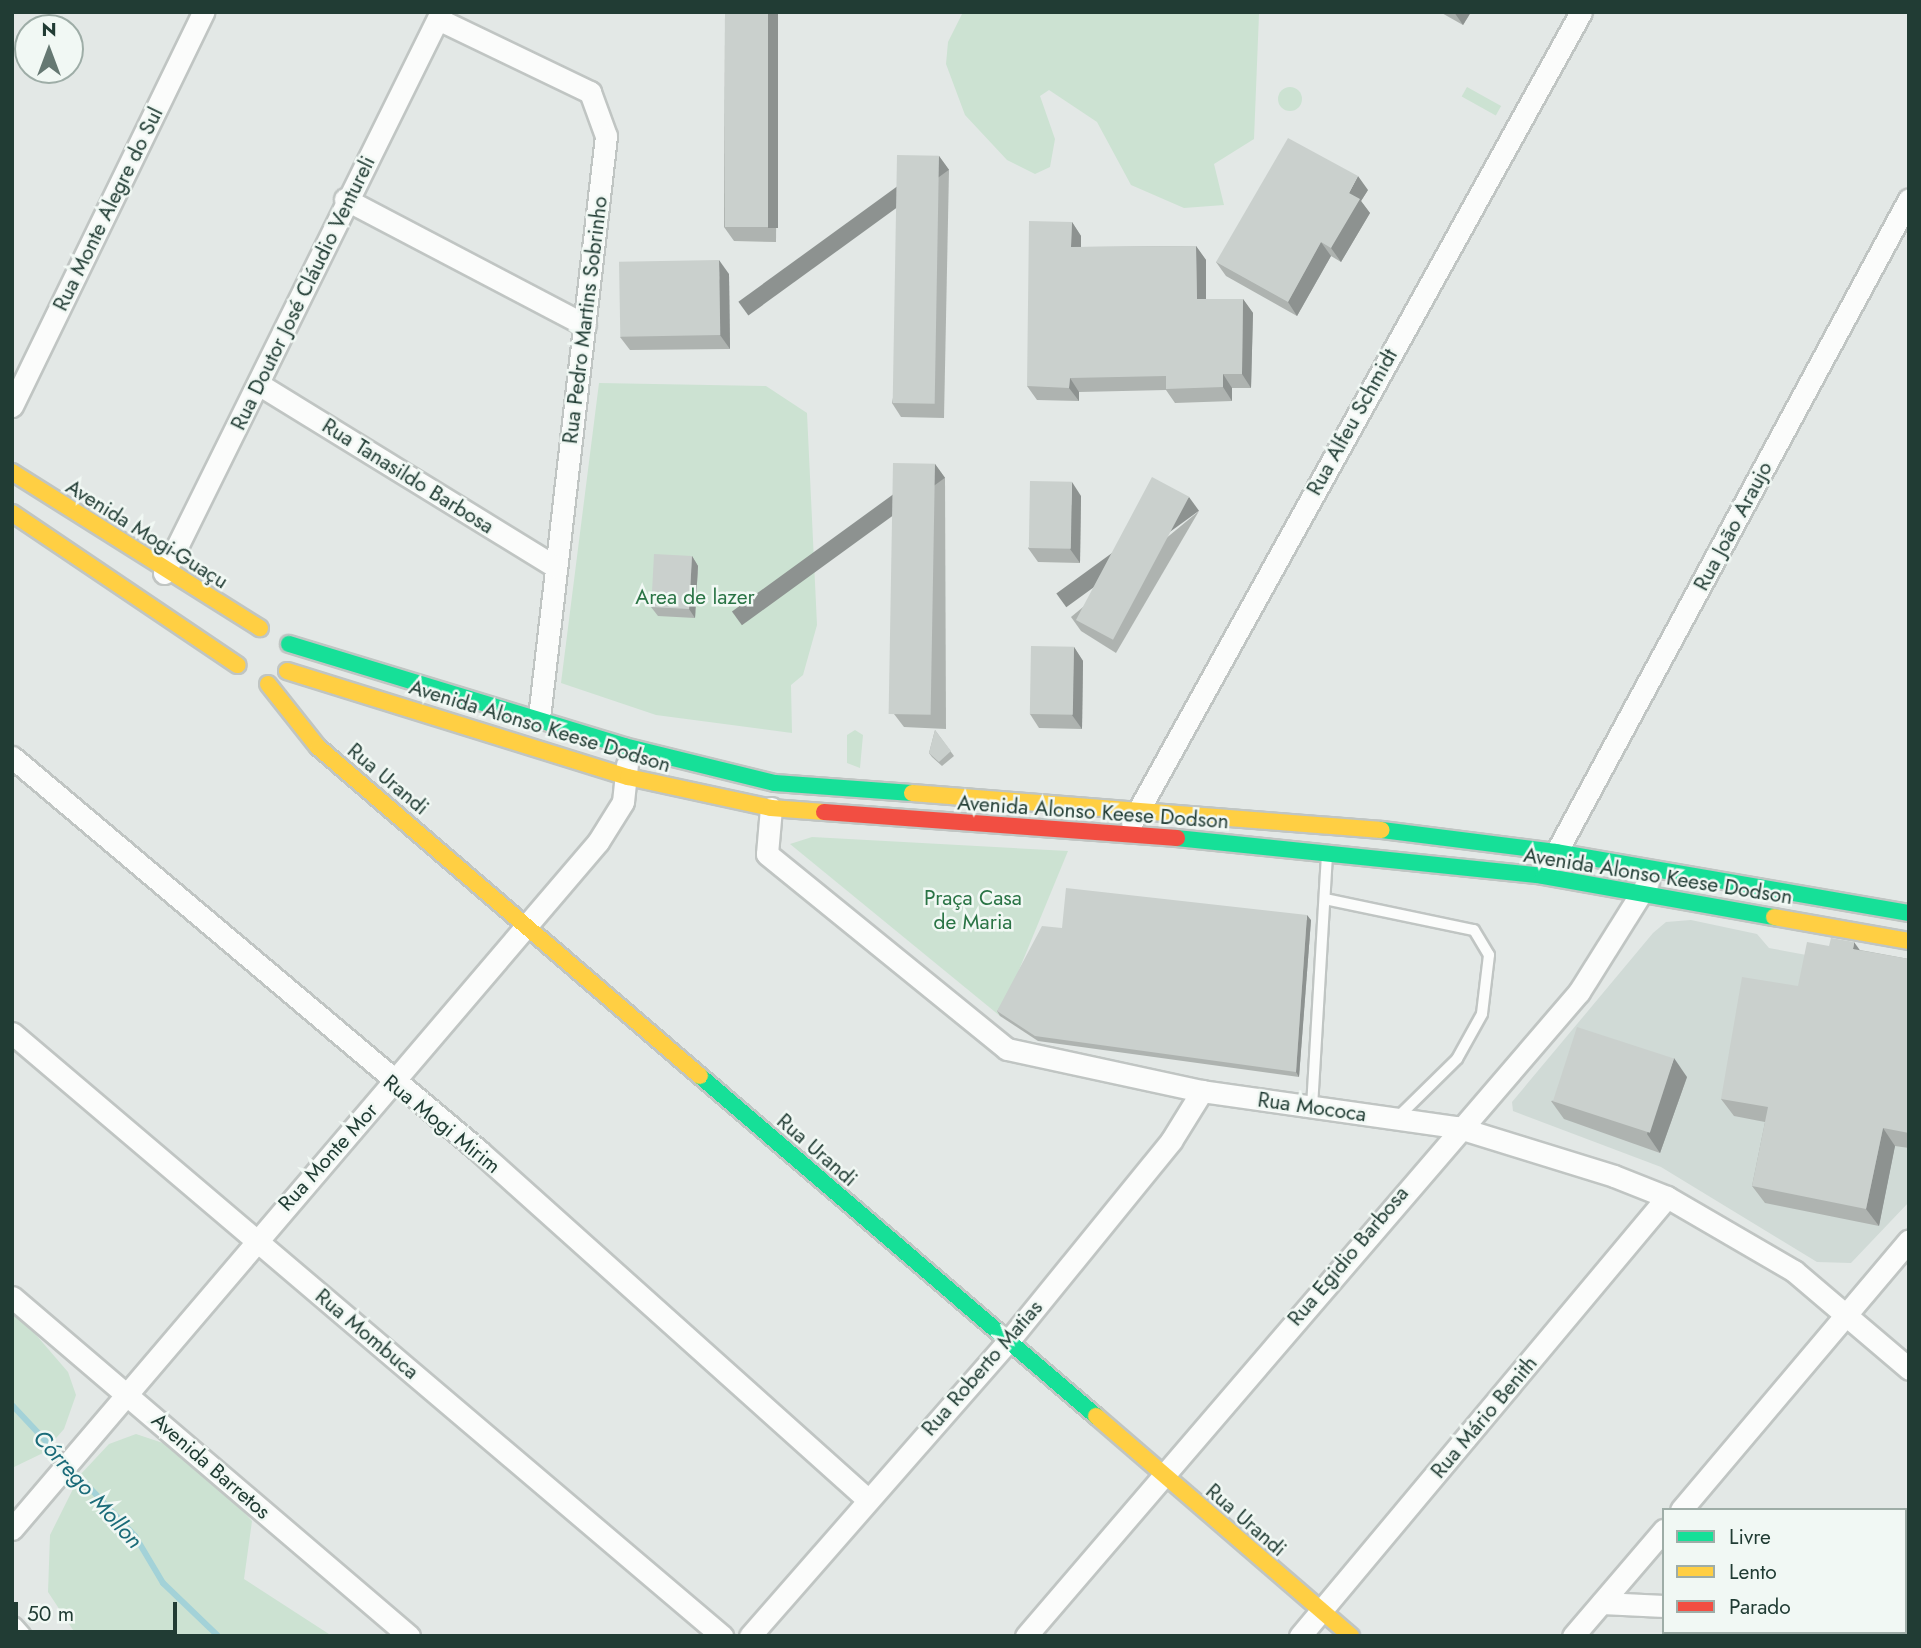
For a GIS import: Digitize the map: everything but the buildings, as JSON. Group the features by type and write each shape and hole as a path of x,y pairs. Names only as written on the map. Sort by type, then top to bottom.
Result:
{"street":[{"name":"Rua Monte Alegre do Sul","path":"12,406 203,12"},
{"name":"Rua Alfeu Schmidt","path":"1127,833 1581,12"},
{"name":"Rua Doutor José Cláudio Ventureli","path":"164,573 260,384 345,199 440,15"},
{"name":"Rua Pedro Martins Sobrinho","path":"440,15 563,75 590,92 603,115 607,136 539,718"},
{"path":"345,199 585,325"},
{"name":"Rua João Araujo","path":"1543,876 1909,199"},
{"name":"Rua Tanasildo Barbosa","path":"260,384 556,567"},
{"name":"Avenida Mogi-Guaçu","path":"12,472 164,573 260,628"},
{"path":"12,513 237,665 249,680 268,684 287,671 289,644 277,631 260,628 240,642 237,665"},
{"name":"Avenida Alonso Keese Dodson","path":"289,644 624,746 775,783 1139,807 1556,852 1909,913"},
{"name":"Avenida Alonso Keese Dodson","path":"287,671 628,777 771,808 1127,833 1543,876 1909,941"},
{"name":"Rua Urandi","path":"268,684 318,747 528,925 1006,1344 1351,1636"},
{"path":"624,746 628,777"},
{"name":"Rua Mogi Mirim","path":"12,757 393,1085 479,1152 866,1498"},
{"name":"Rua Monte Mor","path":"12,1529 108,1410 255,1239 393,1085 614,821 628,777"},
{"name":"Rua Mococa","path":"771,808 767,854 985,1037 1037,1059 1202,1091 1456,1127 1667,1197 1794,1271 1909,1369"},
{"name":"Rua Egidio Barbosa","path":"1026,1636 1456,1127 1579,992 1656,868"},
{"name":"Rua Mombuca","path":"12,1033 722,1636"},
{"name":"Rua Roberto Matias","path":"750,1636 866,1498 1006,1344 1171,1141 1202,1091"},
{"name":"Rua Mário Benith","path":"1300,1636 1667,1197"},
{"path":"1683,1508 1909,1240"},
{"name":"Avenida Barretos","path":"12,1297 409,1636"},
{"path":"1573,1636 1662,1532"},
{"path":"1602,1603 1662,1606"},
{"path":"12,1627 20,1636"}],"lane":[{"path":"1312,1107 1326,854"},
{"path":"1325,899 1474,930 1489,955 1482,1014 1457,1059 1395,1119"}],"shaded area":[{"path":"1691,920 1757,934 1769,948 1909,974 1909,1202 1851,1263 1817,1262 1661,1167 1513,1111 1512,1102 1653,933 1666,922"}],"green space":[{"path":"963,12 1259,14 1254,139 1214,164 1224,205 1184,208 1131,185 1097,122 1049,90 1040,96 1055,139 1050,167 1035,174 1007,160 965,115 946,64 948,42"},
{"path":"1290,87 1299,90 1302,99 1299,108 1290,111 1281,108 1278,99 1281,90"},
{"path":"1467,87 1501,106 1496,116 1462,97"},
{"name":"Area de lazer","path":"599,383 766,386 807,413 817,625 803,675 791,685 792,733 656,715 561,683"},
{"path":"855,730 863,735 860,768 847,763 847,735"},
{"name":"Praça Casa de Maria","path":"812,837 1068,851 1000,1016 790,844"},
{"path":"12,1307 68,1372 76,1395 64,1429 43,1453 12,1468"},
{"path":"136,1434 166,1444 228,1495 252,1521 244,1579 332,1636 77,1636 48,1592 50,1535 80,1475 109,1444"}],"waterway":[{"name":"Córrego Mollon","path":"12,1405 135,1536 163,1583 218,1636"}],"traffic: fast":[{"path":"289,644 624,746 775,783 912,793"},
{"path":"1382,830 1556,852 1909,913"},
{"path":"1177,838 1543,876 1774,917"},
{"path":"700,1076 1096,1416"}],"traffic: slow":[{"path":"12,472 260,628"},
{"path":"12,513 237,665"},
{"path":"287,671 628,777 771,808 824,812"},
{"path":"268,684 318,747 700,1076"},
{"path":"912,793 1382,830"},
{"path":"1774,917 1909,941"},
{"path":"1096,1416 1351,1636"}],"traffic: jam":[{"path":"824,812 1177,838"}]}
